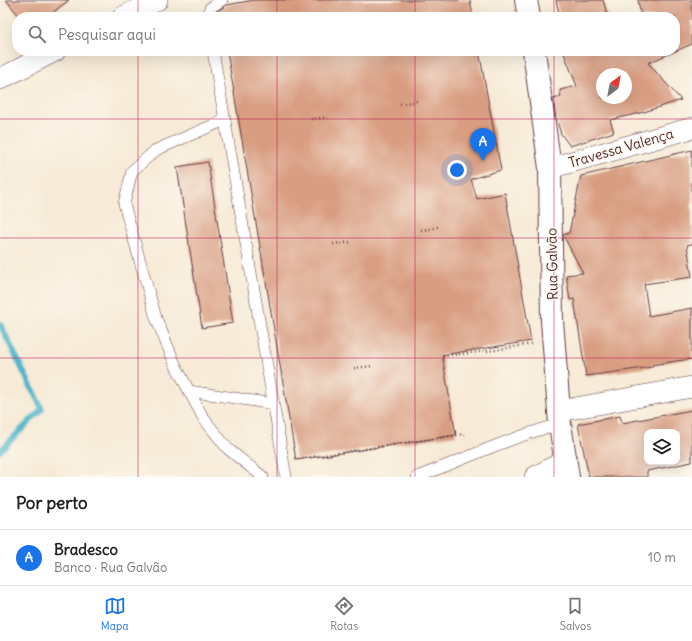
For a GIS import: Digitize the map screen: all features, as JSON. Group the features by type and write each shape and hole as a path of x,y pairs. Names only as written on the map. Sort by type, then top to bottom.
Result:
{"street":[{"path":"133,12 157,0"},
{"path":"526,0 528,12"},
{"path":"0,79 45,56"},
{"name":"Rua Galvão","path":"535,56 550,168 552,320 560,418 566,469"},
{"name":"Travessa Valença","path":"550,168 692,128"},
{"path":"560,418 692,387"},
{"path":"535,477 566,469"}],"lane":[{"path":"209,12 210,8 222,0"},
{"path":"214,56 286,477"},
{"path":"225,120 156,150 132,171 124,204 156,318 175,364 204,419 228,449 263,477"},
{"path":"189,391 274,404"},
{"path":"417,477 541,429 560,418"}],"path":[{"path":"400,104 417,101"},
{"path":"311,119 330,117"},
{"path":"421,230 438,227"},
{"path":"333,244 352,242"},
{"path":"443,356 531,344"},
{"path":"354,368 373,366"},
{"path":"284,462 465,434"}],"building":[{"path":"6,0 69,0 53,12 16,12"},
{"path":"254,0 470,0 472,12 216,12 227,5"},
{"path":"556,0 603,0 607,12 559,12"},
{"path":"638,0 692,0 692,44 680,49 680,12 640,12"},
{"path":"228,56 480,56 501,170 471,179 477,199 505,193 531,341 442,355 456,435 296,460"},
{"path":"565,56 664,56 648,63 681,100 644,112 610,120 614,132 570,146 561,134 556,118 553,99 561,97 560,90 577,86"},
{"path":"692,150 692,244 687,245 692,277 644,284 649,316 692,308 692,359 652,365 652,367 586,376 574,299 570,300 566,275 583,273 563,235 569,233 581,176"},
{"path":"208,162 233,323 202,328 177,167"},
{"path":"692,410 692,462 680,464 680,429 644,429 644,465 677,465 647,471 647,477 589,477 578,424 620,416 622,423"}],"waterway":[{"path":"0,324 42,409 0,451"}],"place":[{"name":"Bradesco","path":"483,161"}]}
